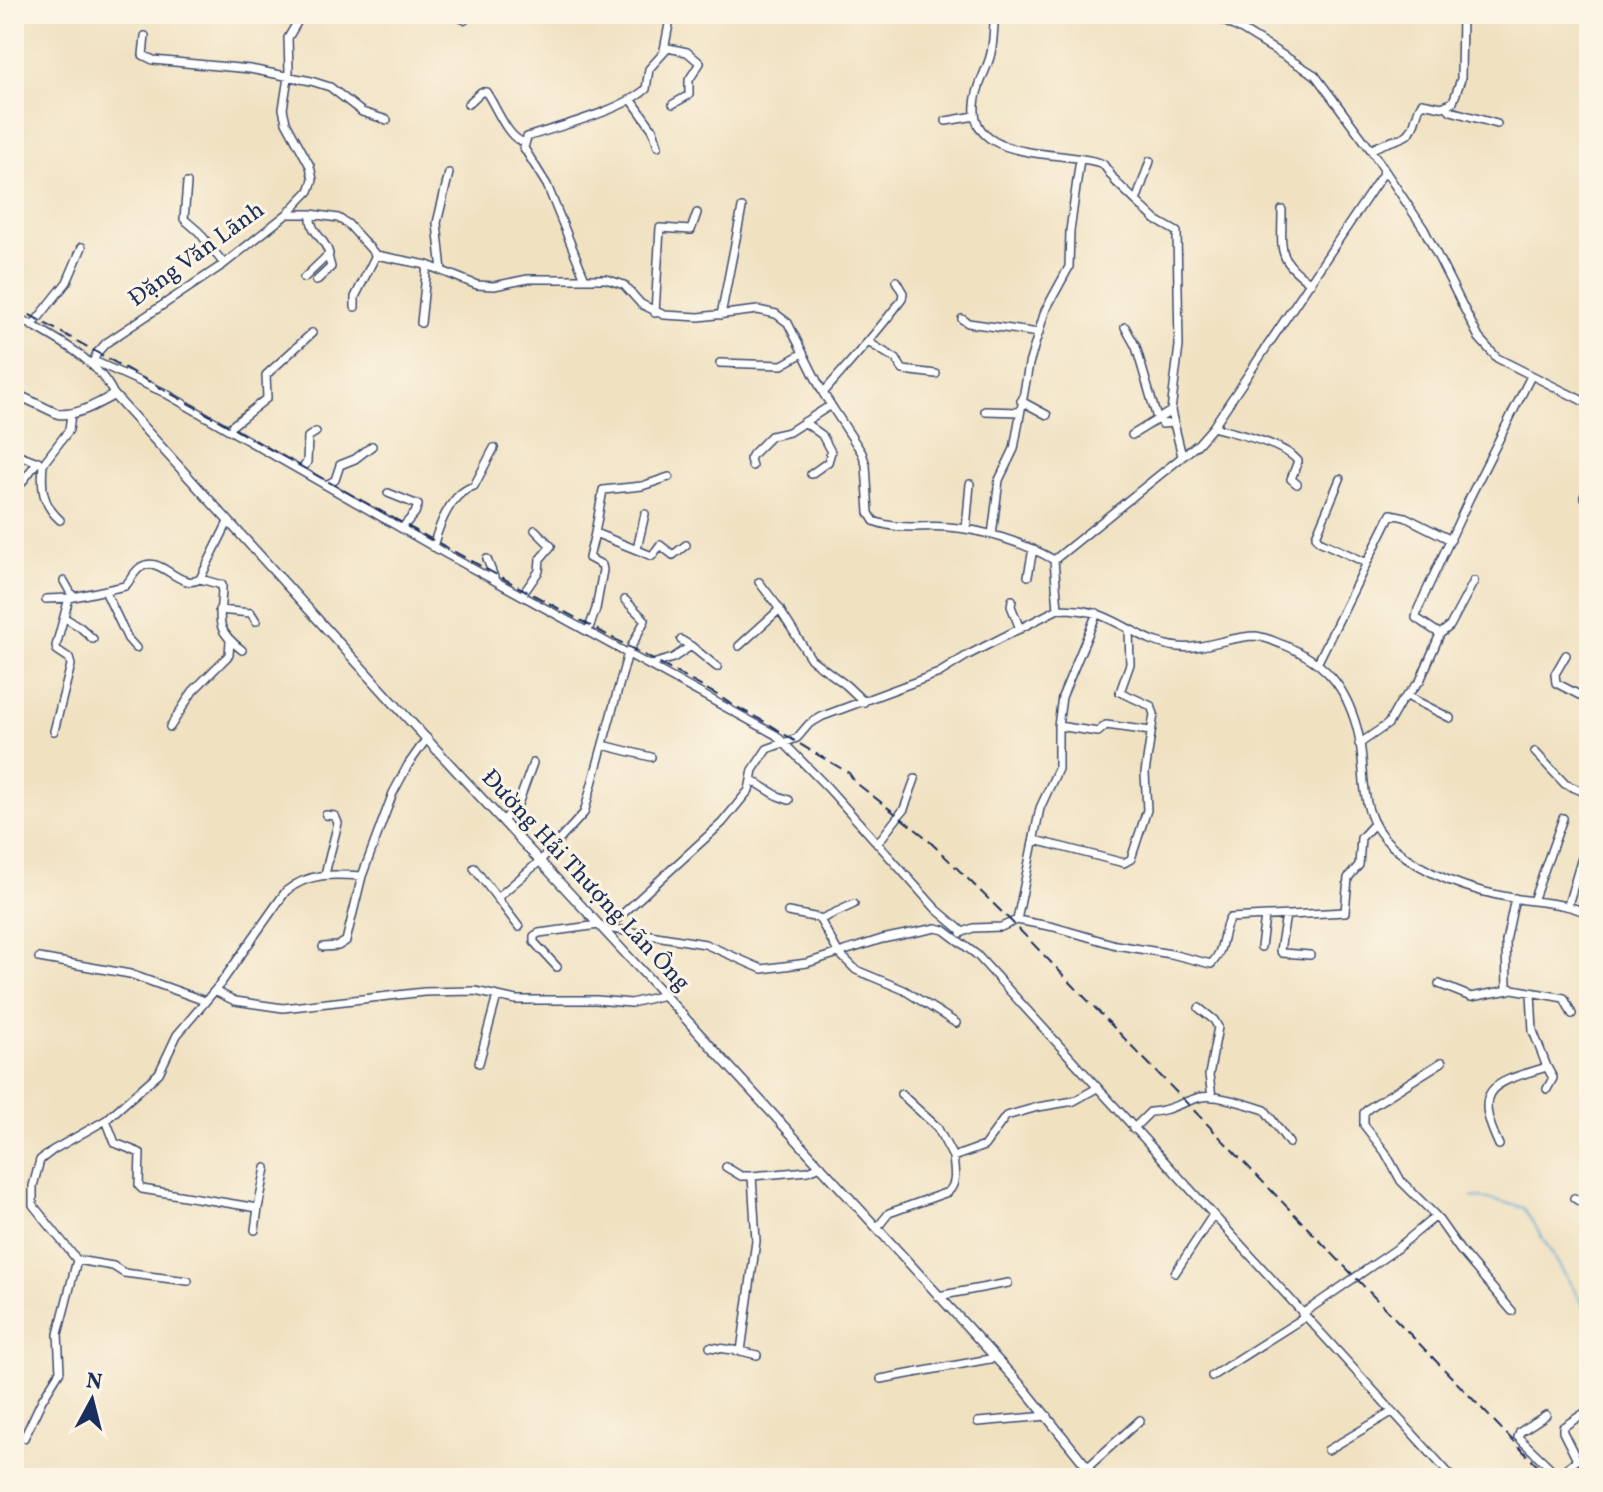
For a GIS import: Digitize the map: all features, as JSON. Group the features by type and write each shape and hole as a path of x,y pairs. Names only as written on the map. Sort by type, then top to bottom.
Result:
{"street":[{"path":"287,214 311,188 313,180 310,166 283,115 288,38 302,14"},
{"path":"417,14 432,14"},
{"path":"452,14 465,20"},
{"path":"585,279 547,185 524,148 524,142 527,137 631,99 646,89 649,69 664,50 671,14"},
{"path":"995,14 990,58 978,89 975,116 987,136 1003,147 1103,164 1116,182 1156,220 1178,234 1179,346 1171,411 1182,456"},
{"path":"1210,14 1315,75 1424,229 1479,338 1497,358 1589,404"},
{"path":"1447,107 1453,102 1461,79 1462,14"},
{"path":"145,36 143,55 157,61 288,75 330,87 362,112 387,120"},
{"path":"664,50 683,50 700,63 689,80 689,95 673,104"},
{"path":"468,104 481,92 486,92 510,135 524,142"},
{"path":"631,99 653,130 658,146"},
{"path":"1371,150 1407,135 1422,103 1447,107 1451,111 1497,124"},
{"path":"946,121 975,116"},
{"path":"992,535 999,480 1014,449 1029,364 1045,311 1069,267 1070,231 1080,159"},
{"path":"1136,201 1150,161"},
{"path":"1054,560 1213,427 1384,172"},
{"path":"442,271 437,223 449,173"},
{"path":"187,183 184,219 199,232 224,264"},
{"path":"721,315 742,208"},
{"path":"1282,210 1285,261 1311,283"},
{"path":"655,313 660,228 691,230 697,213"},
{"name":"Đặng Văn Lãnh","path":"93,363 106,343 224,264 287,214 311,214 343,221 376,255"},
{"path":"311,214 312,228 329,249 331,267 316,281"},
{"path":"32,326 67,282 82,247"},
{"path":"355,307 355,297 376,255 427,265 461,281 484,286 528,279 618,282 655,313 675,317 758,310 776,314 788,323 823,393 862,453 866,465 869,513 874,521 896,527 966,529 1033,549 1054,560"},
{"path":"304,278 328,256"},
{"path":"421,323 427,265"},
{"path":"823,393 902,299 903,293 896,281"},
{"path":"14,315 93,363 136,378 433,547 776,735 828,788 1133,1129 1453,1478"},
{"path":"962,319 968,323 1039,333"},
{"path":"1125,327 1136,347 1159,420 1164,425 1173,423"},
{"path":"228,429 267,398 266,375 312,333"},
{"path":"868,342 896,359 903,370 936,374"},
{"path":"720,363 782,365 803,353"},
{"path":"14,393 58,414 71,414 114,395 93,363"},
{"path":"1440,634 1416,616 1470,497 1531,376"},
{"name":"Đường Hải Thượng Lãn Ông","path":"114,395 1048,1416 1095,1477"},
{"path":"1021,401 1047,415"},
{"path":"752,466 750,459 753,454 771,436 789,432 831,405"},
{"path":"985,411 1020,412"},
{"path":"1132,435 1171,411"},
{"path":"14,493 69,430 71,414"},
{"path":"804,422 822,435 831,452 828,462 811,474"},
{"path":"1213,427 1269,444 1295,457 1298,461 1291,479 1297,484"},
{"path":"301,471 307,462 308,437 316,432"},
{"path":"326,485 335,480 340,465 355,459 372,446"},
{"path":"433,547 446,513 464,489 474,486 494,448"},
{"path":"14,453 41,462"},
{"path":"41,462 45,503 60,520"},
{"path":"588,631 596,609 603,570 602,565 589,558 603,490 642,486 669,477"},
{"path":"1340,479 1316,536 1319,541 1367,563"},
{"path":"966,529 970,484"},
{"path":"1589,486 1584,497 1589,500"},
{"path":"388,493 418,505 402,528"},
{"path":"637,549 645,514"},
{"path":"1318,662 1391,514 1405,517 1451,540"},
{"path":"200,579 228,522"},
{"path":"523,594 539,571 540,559 551,546 535,530"},
{"path":"595,533 652,556 660,545 673,555 686,545"},
{"path":"1028,576 1033,549"},
{"path":"487,559 494,579"},
{"path":"1054,560 1058,609"},
{"path":"46,599 71,598 125,586 137,569 155,565 188,582 200,579 222,585 219,610 224,635 242,650"},
{"path":"54,731 71,665 69,658 56,646 71,598 64,581"},
{"path":"1359,744 1388,724 1392,714 1424,672 1440,634 1450,626 1474,581"},
{"path":"759,582 811,659 864,702"},
{"path":"105,591 128,639 136,648"},
{"path":"497,898 540,861 584,813 628,653 645,620 625,600"},
{"path":"1012,600 1011,606 1020,629"},
{"path":"739,646 780,609"},
{"path":"604,928 722,823 749,790 753,770 767,749 797,738 817,719 939,673 1058,609 1097,613 1129,630 1178,647 1197,647 1256,636 1267,638 1318,662 1335,679 1357,728 1368,815 1394,848 1423,868 1475,889 1568,905 1589,914"},
{"path":"219,610 251,613 256,621"},
{"path":"1017,920 1040,808 1058,769 1062,697 1097,613"},
{"path":"65,618 93,639"},
{"path":"1035,840 1129,862 1147,810 1145,773 1154,714 1151,706 1120,692 1130,664 1129,630"},
{"path":"681,640 717,667"},
{"path":"170,727 193,691 229,655 230,641"},
{"path":"649,665 673,658 691,646"},
{"path":"1566,655 1555,674 1556,683 1589,700"},
{"path":"1407,696 1450,718"},
{"path":"1058,726 1098,732 1106,725 1151,731"},
{"path":"323,947 338,946 346,941 362,876 393,793 427,738"},
{"path":"603,745 651,757"},
{"path":"1535,752 1565,784 1589,794"},
{"path":"503,821 518,804 533,763"},
{"path":"877,844 904,809 915,779"},
{"path":"752,780 789,800"},
{"path":"325,874 338,823 335,816 326,815"},
{"path":"1533,901 1563,818"},
{"path":"557,967 534,942 534,936 539,933 604,928 705,944 762,969 807,963 882,939 936,928 960,935 978,927 1001,927 1017,920 1116,945 1211,964 1222,948 1228,920 1345,912 1348,878 1358,868 1361,838 1373,825"},
{"path":"1568,905 1589,834"},
{"path":"474,868 519,927"},
{"path":"188,1281 124,1273 113,1266 77,1260 36,1212 33,1186 44,1156 106,1120 159,1073 177,1035 215,991 286,891 299,882 325,874 362,876"},
{"path":"1510,989 1506,985 1506,941 1515,898"},
{"path":"788,912 821,919 854,904"},
{"path":"1286,915 1280,950 1282,953 1310,955"},
{"path":"1261,947 1265,917"},
{"path":"821,919 838,952 860,973 904,990 956,1023"},
{"path":"39,958 130,974 205,1001"},
{"path":"1439,984 1471,997 1510,989 1564,998 1572,1014"},
{"path":"215,991 235,1001 283,1008 424,992 475,991 522,1000 631,1003 664,995"},
{"path":"1531,993 1533,1031 1553,1078 1547,1089"},
{"path":"479,1063 497,996"},
{"path":"1199,1008 1218,1027 1209,1075 1212,1097"},
{"path":"1442,1062 1369,1108 1363,1119 1364,1125 1385,1152 1401,1181 1436,1216 1460,1250 1512,1311"},
{"path":"1499,1145 1485,1107 1487,1094 1509,1080 1547,1067"},
{"path":"953,1157 984,1146 1006,1116 1074,1101 1097,1088"},
{"path":"877,1228 889,1213 953,1188 955,1181 953,1157 937,1127 901,1094"},
{"path":"1133,1129 1150,1112 1161,1112 1202,1097 1212,1097 1265,1110 1289,1143"},
{"path":"106,1120 115,1143 140,1153 139,1186 142,1189 258,1208"},
{"path":"726,1167 741,1176 752,1176 808,1171 821,1166"},
{"path":"255,1230 266,1168"},
{"path":"741,1351 756,1241 752,1176"},
{"path":"1574,1198 1589,1207"},
{"path":"1175,1273 1213,1215"},
{"path":"1212,1376 1304,1316 1436,1216"},
{"path":"24,1438 60,1371 58,1334 77,1260"},
{"path":"938,1296 1008,1283"},
{"path":"710,1347 757,1355"},
{"path":"881,1379 995,1358"},
{"path":"1328,1450 1392,1412"},
{"path":"1546,1415 1520,1432 1518,1437 1559,1476 1577,1460 1563,1427 1586,1412"},
{"path":"978,1422 1048,1416"},
{"path":"1088,1467 1140,1420"}],"waterway":[{"path":"1471,1197 1524,1208 1589,1314"}],"railway":[{"path":"14,306 719,696 849,773 855,782 924,836 1011,921 1549,1478"}]}
